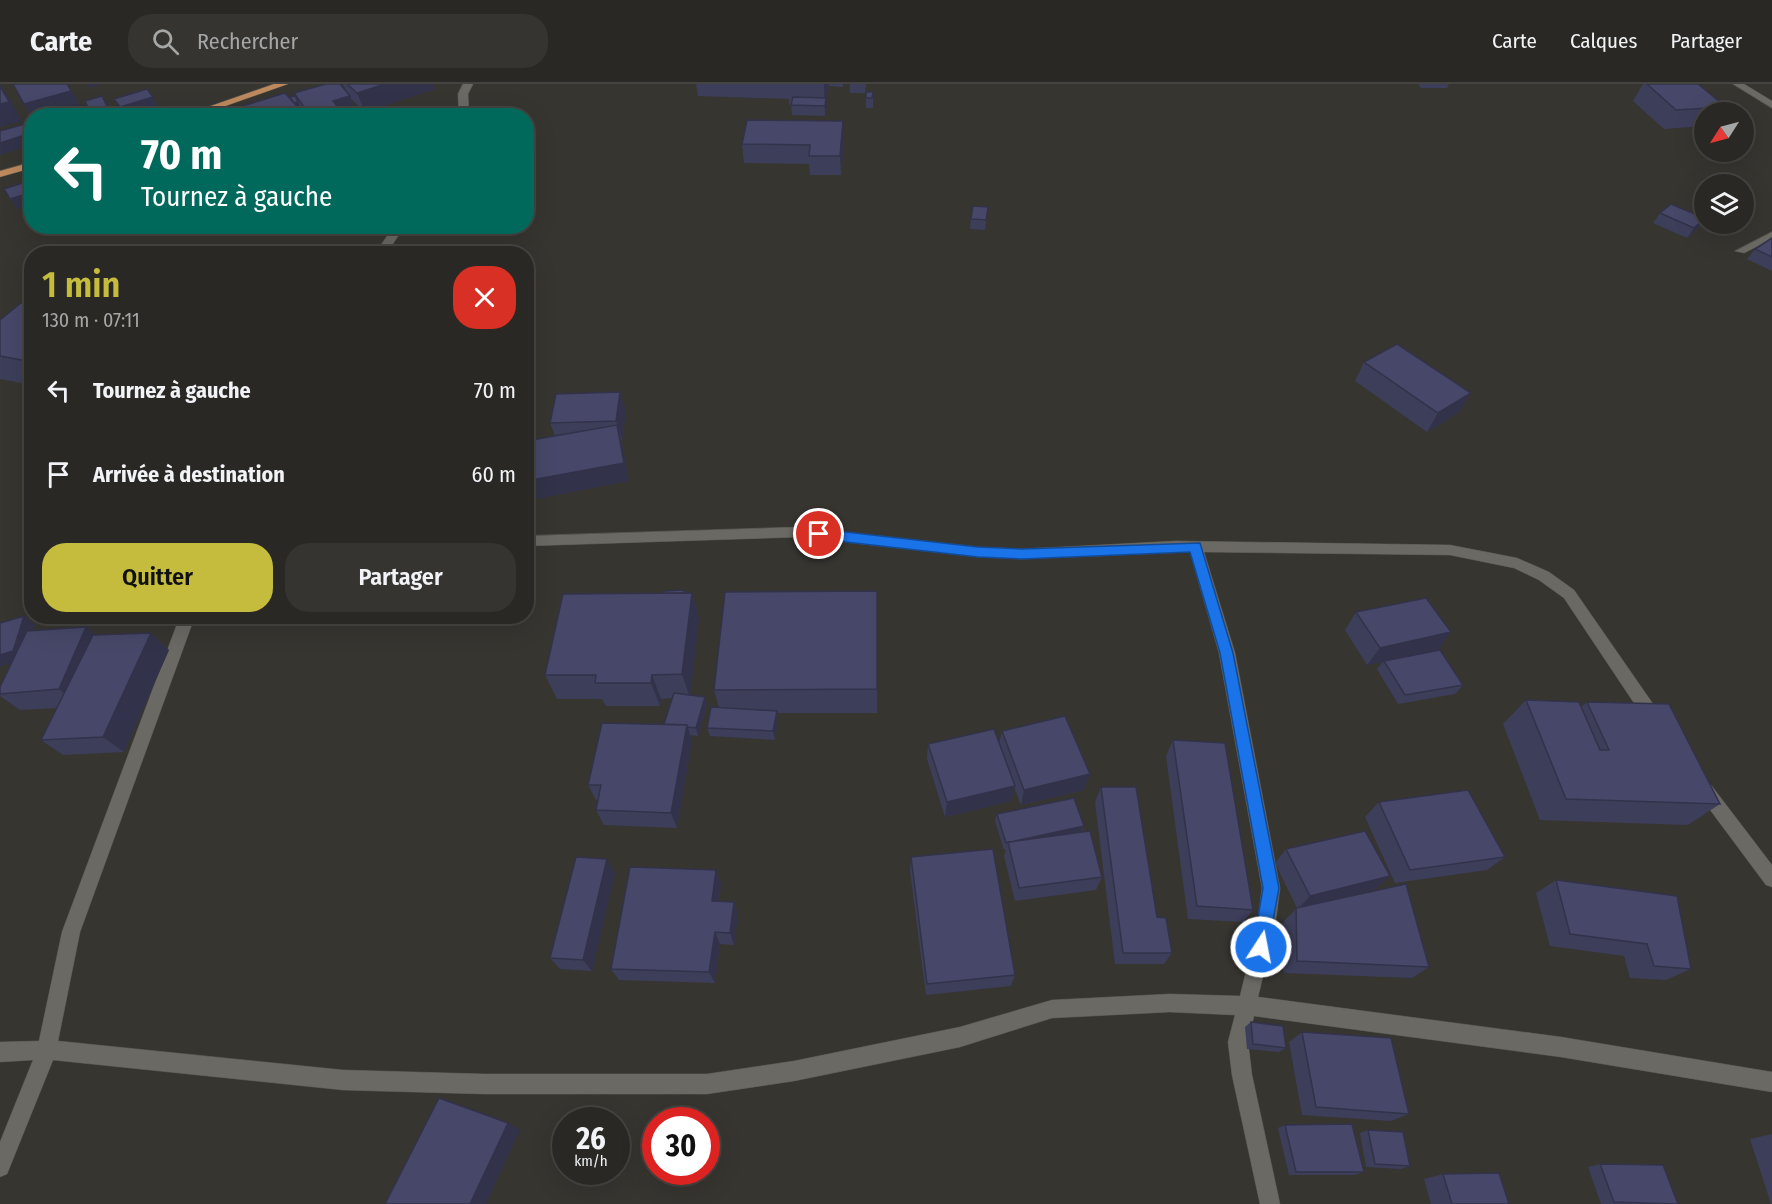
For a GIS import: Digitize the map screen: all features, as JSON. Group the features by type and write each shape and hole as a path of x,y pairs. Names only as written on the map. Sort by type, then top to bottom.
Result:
{"main road":[{"path":"210,108 284,84"},
{"path":"0,174 24,167"}],"street":[{"path":"464,108 463,94 468,84"},
{"path":"1738,84 1772,105"},
{"path":"1740,251 1772,235"},
{"path":"534,541 800,532 978,552 1022,554 1195,546 1450,550 1517,563 1544,576 1569,594 1663,731"},
{"path":"1195,546 1227,653 1271,888 1266,927 1238,1042 1242,1075 1270,1204"},
{"path":"0,1167 47,1050 71,932 185,624"},
{"path":"1697,780 1772,879"},
{"path":"0,1052 47,1050 343,1080 484,1084 707,1084 794,1071 960,1037 1052,1009 1170,1004 1247,1005 1561,1047 1772,1082"}],"building":[{"path":"13,84 67,84 71,91 24,104"},
{"path":"326,84 340,84 350,96 333,101 339,108 305,108 294,93"},
{"path":"347,84 385,84 357,93"},
{"path":"1647,84 1698,84 1720,102 1694,102 1694,109 1676,110"},
{"path":"0,86 9,102 0,104"},
{"path":"147,89 153,97 120,107 114,99"},
{"path":"866,92 873,92 872,98 866,98"},
{"path":"285,93 298,108 236,108"},
{"path":"102,96 108,108 88,108 85,101"},
{"path":"295,96 298,102 294,103 290,97"},
{"path":"793,97 826,98 825,106 791,105"},
{"path":"747,120 843,121 840,156 809,156 810,145 742,144"},
{"path":"24,124 24,135 0,143 0,131"},
{"path":"24,183 24,195 10,199 4,189"},
{"path":"1671,204 1694,214 1694,228 1660,213"},
{"path":"973,206 988,207 986,220 971,219"},
{"path":"1772,238 1772,257 1755,249"},
{"path":"24,300 24,360 0,356 0,320"},
{"path":"1397,344 1471,393 1438,413 1364,362"},
{"path":"620,392 616,421 550,423 556,394"},
{"path":"617,425 624,463 534,480 534,440"},
{"path":"684,590 684,593 665,593 665,591"},
{"path":"877,591 877,689 714,690 725,592"},
{"path":"692,593 682,674 652,675 651,683 595,683 596,675 545,675 563,594"},
{"path":"1426,598 1451,632 1380,648 1356,612"},
{"path":"24,616 13,651 0,655 0,623"},
{"path":"86,627 59,689 0,694 0,687 27,631"},
{"path":"151,633 103,737 41,740 93,635"},
{"path":"1440,650 1463,685 1405,695 1384,661"},
{"path":"674,693 705,697 696,728 687,727 687,725 664,724"},
{"path":"1526,700 1579,702 1600,750 1609,750 1587,702 1669,704 1720,804 1566,799"},
{"path":"711,707 777,711 773,731 707,728"},
{"path":"1065,716 1090,774 1024,790 1002,731"},
{"path":"602,723 687,725 671,813 596,810 601,785 588,785"},
{"path":"994,729 1015,786 947,802 928,744"},
{"path":"1173,740 1225,743 1253,910 1197,906"},
{"path":"1101,787 1136,787 1157,917 1166,918 1172,953 1123,953"},
{"path":"1468,790 1505,857 1410,870 1379,802"},
{"path":"1074,798 1084,826 1006,843 997,814"},
{"path":"1090,831 1102,877 1019,888 1008,842"},
{"path":"1365,831 1390,876 1310,896 1286,849"},
{"path":"993,849 1015,975 927,984 911,857"},
{"path":"576,857 607,859 583,960 550,958"},
{"path":"630,867 716,870 712,901 734,902 730,933 715,932 709,972 611,969"},
{"path":"1556,880 1677,896 1691,969 1654,966 1647,944 1570,934"},
{"path":"1406,884 1429,967 1297,961 1296,908"},
{"path":"1251,1022 1283,1026 1286,1048 1253,1044"},
{"path":"1302,1032 1391,1038 1409,1114 1316,1107"},
{"path":"439,1098 508,1123 470,1204 385,1204"},
{"path":"1352,1124 1364,1172 1296,1172 1285,1125"},
{"path":"1368,1130 1403,1132 1410,1166 1375,1164"},
{"path":"1600,1164 1663,1165 1678,1204 1614,1202"},
{"path":"1499,1173 1509,1204 1452,1204 1443,1174"}],"route":[{"path":"819,534 978,552 1022,554 1195,546 1227,653 1271,888 1261,947"}]}
